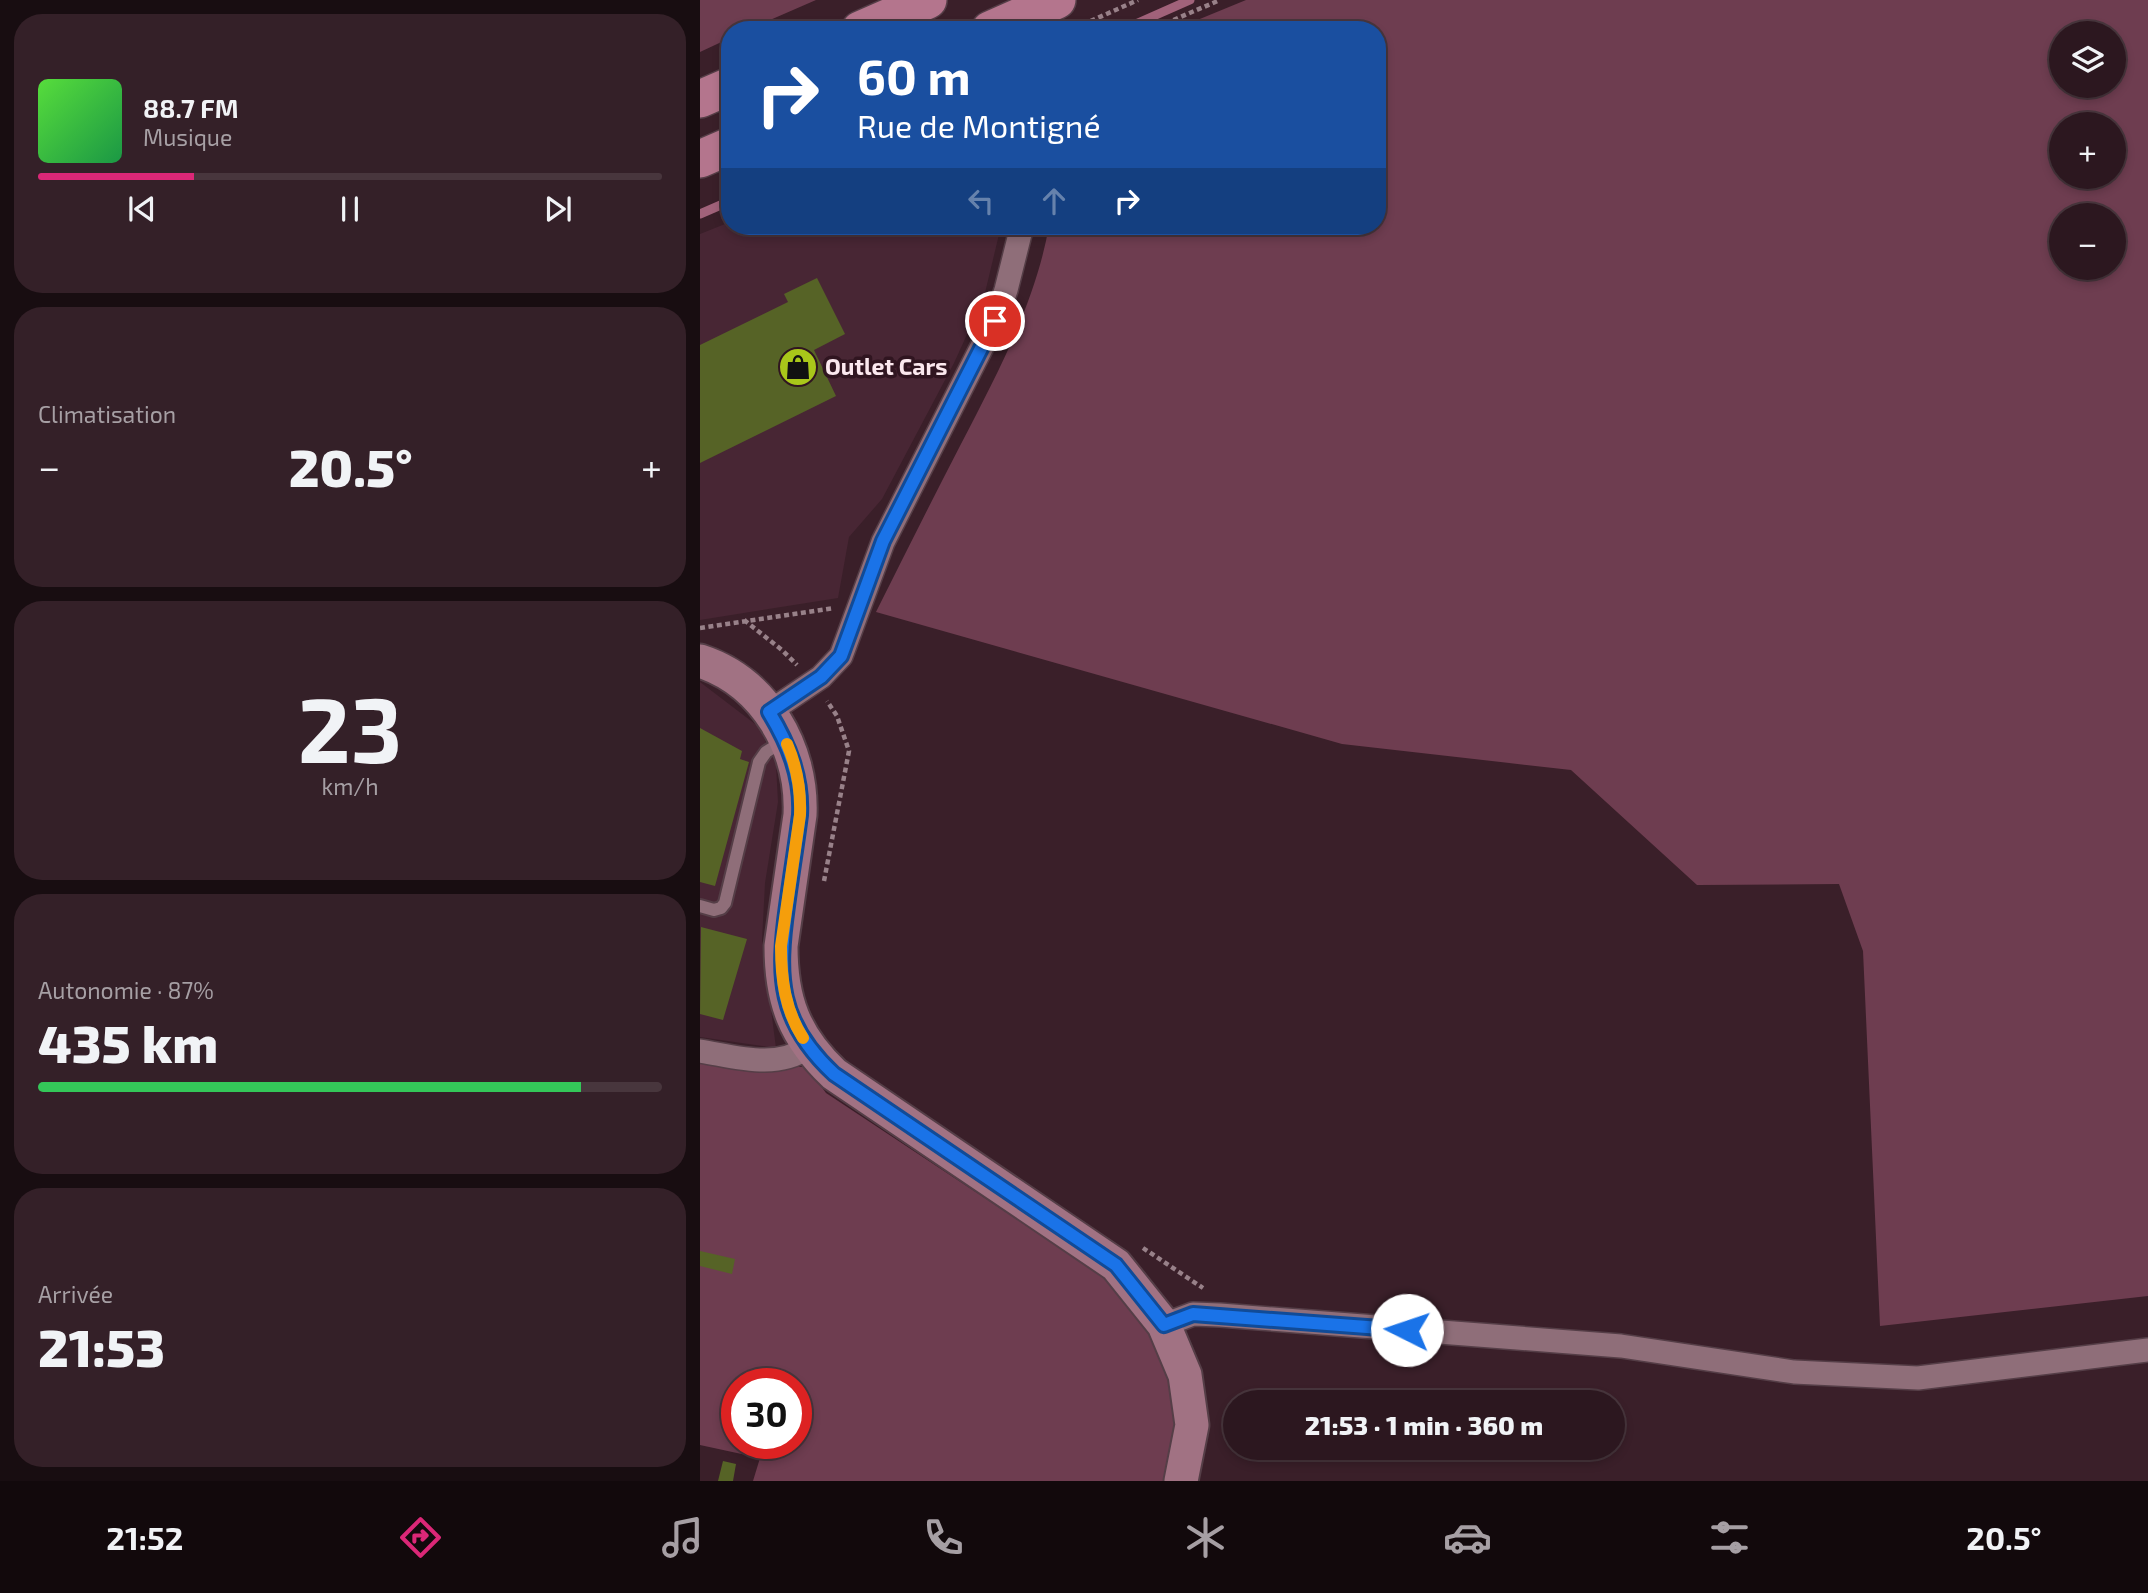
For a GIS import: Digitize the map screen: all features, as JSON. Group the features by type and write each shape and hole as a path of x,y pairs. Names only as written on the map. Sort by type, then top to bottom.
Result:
{"main road":[{"path":"880,21 928,0"},
{"path":"1010,21 1057,0"},
{"path":"700,99 721,90"},
{"path":"700,159 721,150"}],"street":[{"path":"777,726 813,681 832,668 841,656 883,541 995,321 1020,235"},
{"path":"700,661 727,672 758,696 792,756 801,794 800,815 781,946 781,967 789,1010 809,1047 834,1074 852,1087 1116,1265 1164,1325 1185,1375 1192,1425 1181,1481"},
{"path":"700,1051 775,1061 798,1055 809,1047"},
{"path":"1164,1325 1193,1314 1220,1315 1621,1346 1794,1372 1918,1378 2148,1350"}],"lane":[{"path":"700,906 713,910 721,908 725,903 760,762 777,726"}],"path":[{"path":"1092,21 1138,0"},
{"path":"1171,21 1220,0"},
{"path":"700,628 860,605"},
{"path":"744,620 782,650 813,681 836,716 849,751 822,892"},
{"path":"1138,1244 1206,1290 1220,1315"}],"shaded area":[{"path":"700,0 816,0 768,21 721,21 721,42 700,52"},
{"path":"1246,0 2148,0 2148,1296 1880,1326 1863,951 1839,884 1697,885 1571,770 1342,744 876,612 988,391 1013,338 1034,283 1047,235 1386,235 1386,21 1195,21"},
{"path":"721,226 721,235 999,235 984,297 954,363 882,499 849,537 838,598 700,620 700,234"},
{"path":"700,682 759,727 776,765 778,802 765,883 762,940 776,1048 700,1037"},
{"path":"700,1058 807,1067 826,1093 1116,1285 1167,1351 1177,1428 1168,1481 753,1481 760,1459 812,1459 812,1368 721,1368 721,1450 700,1445"}],"building":[{"path":"817,278 845,334 814,350 836,396 700,463 700,345 788,302 784,294"},
{"path":"700,728 742,751 740,759 749,762 715,886 700,882"},
{"path":"701,927 747,939 723,1020 700,1014"},
{"path":"700,1251 735,1259 732,1274 700,1266"},
{"path":"723,1461 736,1464 733,1481 718,1481"}],"waterway":[{"path":"1142,21 1190,0"},
{"path":"700,214 721,205"}],"slow traffic":[{"path":"787,744 801,794 781,946 781,967 789,1010 803,1038"}],"place":[{"name":"Outlet Cars","path":"798,367"}],"route":[{"path":"995,321 883,541 841,656 821,677 769,712 792,756 801,794 781,946 783,988 789,1010 809,1047 834,1074 1116,1265 1164,1325 1193,1314 1407,1330"}]}
